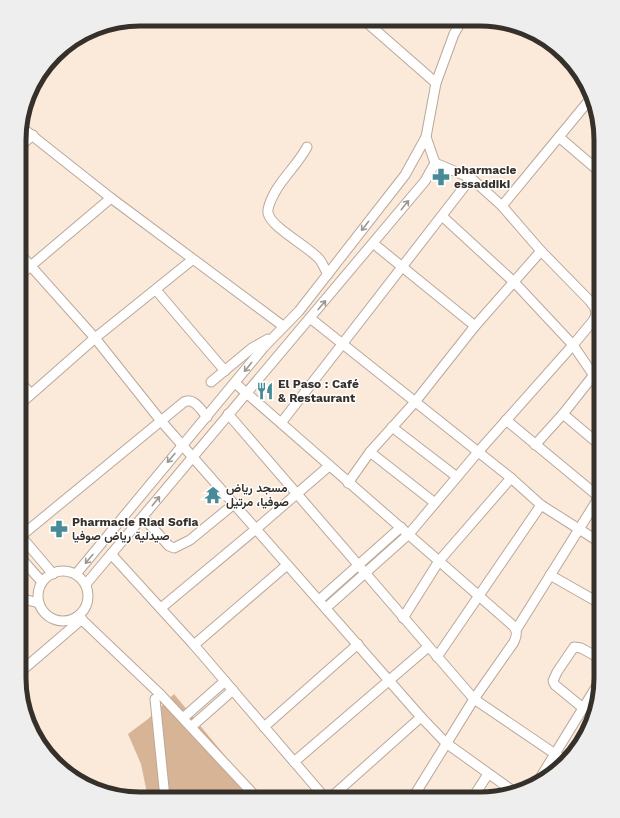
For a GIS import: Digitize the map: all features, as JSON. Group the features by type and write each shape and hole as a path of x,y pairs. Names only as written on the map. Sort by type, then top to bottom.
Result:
{"street":[{"path":"371,26 436,83"},
{"path":"76,574 273,337 299,311 405,176 426,137 436,83 454,34 459,26"},
{"path":"502,206 588,102"},
{"path":"27,131 192,260 283,326"},
{"path":"26,141 33,135"},
{"path":"86,584 192,456 247,394 426,181 435,163 426,137"},
{"path":"559,137 594,167"},
{"path":"307,147 300,160 275,192 268,212 270,218 320,260 328,274"},
{"path":"435,163 471,178 502,206 541,252 594,307"},
{"path":"281,423 471,178"},
{"path":"26,271 111,198"},
{"path":"442,216 515,283 573,345 593,376 563,414 535,445"},
{"path":"374,244 475,326"},
{"path":"348,483 370,452 414,402 475,326 515,283 541,252"},
{"path":"26,399 95,338 192,260"},
{"path":"26,262 95,338 161,420 421,717 446,743 509,788"},
{"path":"156,290 225,371"},
{"path":"310,318 511,478 541,505 594,539"},
{"path":"326,608 366,574 409,534 456,477 573,345 594,319"},
{"path":"212,382 252,348 273,337"},
{"path":"235,383 328,466 409,534 516,630"},
{"path":"26,389 31,394"},
{"path":"26,530 184,402 188,400 193,402 207,417"},
{"path":"228,414 296,495 474,699 561,758"},
{"path":"563,414 594,440"},
{"path":"506,420 594,491"},
{"path":"392,427 456,477"},
{"path":"370,452 435,503"},
{"path":"161,608 296,495 328,466"},
{"path":"403,618 439,561 511,478"},
{"path":"143,517 169,546 174,548 190,540 234,504"},
{"path":"437,657 541,505"},
{"path":"416,792 474,699 514,642 516,630 594,505"},
{"path":"319,600 401,527"},
{"path":"26,542 53,574"},
{"path":"111,554 194,645 322,792"},
{"path":"26,564 42,582"},
{"path":"194,645 287,565"},
{"path":"26,667 80,618 89,596 86,584 76,574 67,571 53,574 42,582 38,594 39,603 44,612 51,618 60,621 80,618"},
{"path":"550,575 594,600"},
{"path":"26,600 39,603"},
{"path":"80,618 162,695 251,792"},
{"path":"264,727 358,644"},
{"path":"294,762 428,647"},
{"path":"583,708 555,685 554,679 574,647 581,648 594,655"},
{"path":"183,718 225,681"},
{"path":"191,727 233,690"},
{"path":"543,773 593,691"},
{"path":"155,699 164,792"},
{"path":"336,792 421,717"},
{"path":"476,792 488,774"}],"shaded area":[{"path":"174,694 255,792 147,792 141,764 128,734 148,719"}],"place":[{"name":"pharmacie essaddiki","path":"441,177"},
{"name":"El Paso : Café & Restaurant","path":"265,391"},
{"name":"مسجد رياض صوفيا، مرتیل","path":"213,495"},
{"name":"Pharmacie Riad Sofia صيدلية رياض صوفيا","path":"59,529"}]}
